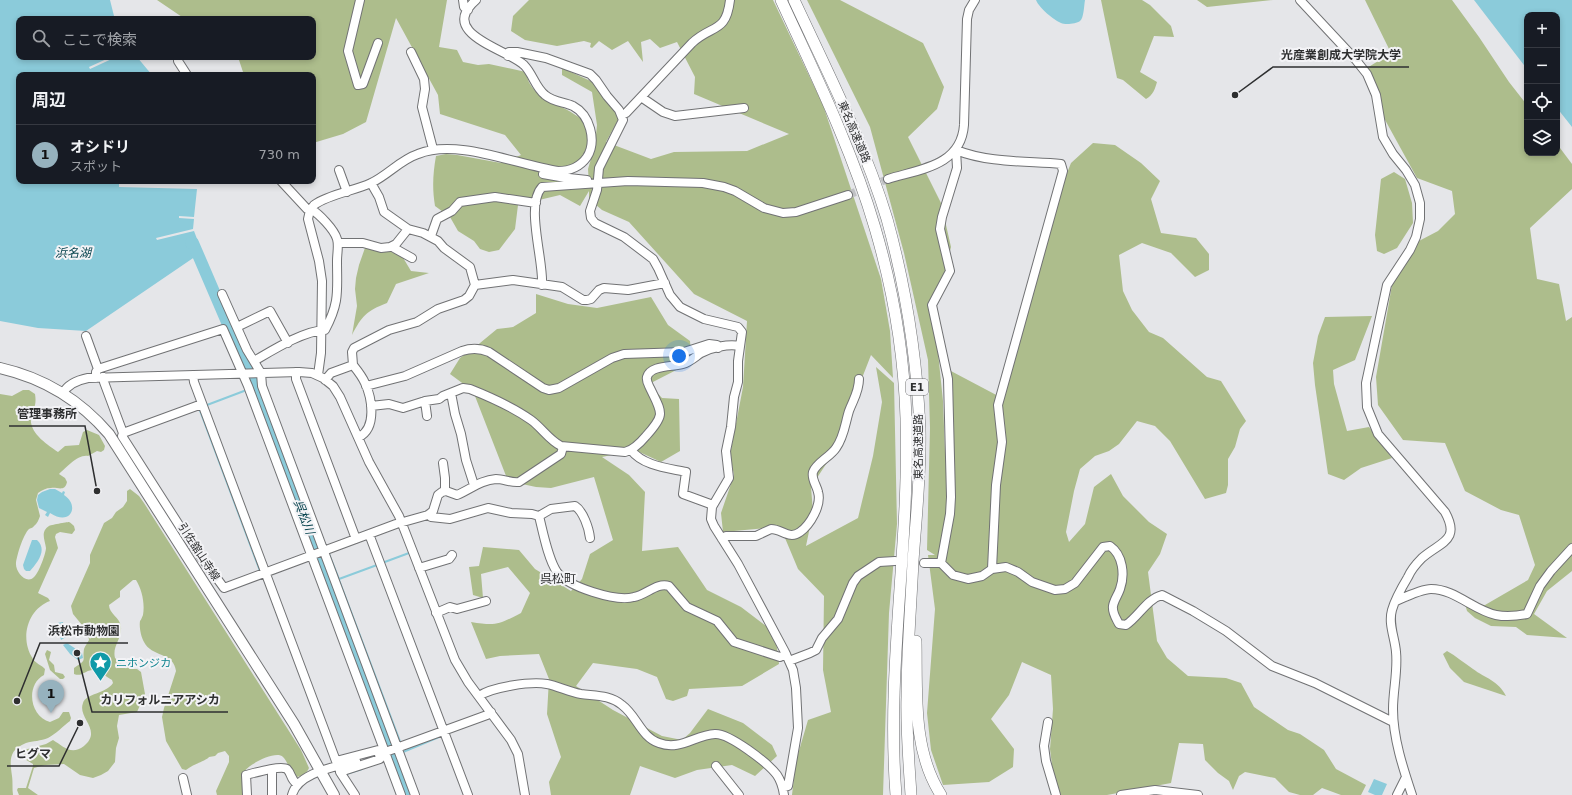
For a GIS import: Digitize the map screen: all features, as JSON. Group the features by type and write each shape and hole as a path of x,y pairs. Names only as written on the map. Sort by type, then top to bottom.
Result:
{"highway":[{"name":"東名高速道路","path":"781,0 832,112 859,180 875,228 895,314 905,408 906,458 893,701 896,795"},
{"name":"東名高速道路","path":"794,0 869,168 886,218 900,271 910,328 917,381 920,433 907,697 911,795"},
{"path":"914,555 919,724 925,761 932,780 941,795"}],"main road":[{"name":"引佐舘山寺線","path":"0,368 34,378 63,392 93,416 115,444 294,724 322,771 334,795"}],"street":[{"path":"360,0 348,51 358,85 363,84 378,43"},
{"path":"463,0 464,7 468,10"},
{"path":"321,377 321,271 308,219 310,210 317,203 371,183 409,158 433,149 462,149 553,170 569,170 579,165 586,158 590,150 592,140 589,126 578,110 572,106 555,101 545,95 524,66 473,36 465,21 468,10 476,0"},
{"path":"622,115 626,113 692,43 700,36 720,26 724,22 730,0"},
{"path":"888,179 937,164 947,159 956,150 961,142 964,131 967,19 969,10 975,0"},
{"path":"1300,0 1355,59 1366,74 1376,95 1383,137 1415,185 1420,203 1420,219 1410,250 1387,285 1366,383 1365,395 1370,418 1378,434 1445,512 1451,528 1447,541 1422,558 1410,573 1396,601 1391,619 1396,652 1393,709 1394,722 1406,777 1412,795"},
{"path":"411,52 424,78 425,89 422,107 433,149"},
{"path":"479,696 496,689 537,683 551,685 577,693 608,698 622,705 630,712 645,734 652,740 662,744 677,746 714,734 728,737 769,767 777,775 783,791 788,786 798,728 796,684 788,658 736,560 711,519 711,510 713,505 729,478 726,451 738,382 738,361 742,334 740,328 704,319 684,310 673,299 656,263 649,256 620,235 592,221 590,211 597,190 599,168 622,123 622,115 596,80 590,74 541,56 509,52 508,56"},
{"path":"178,60 185,72"},
{"path":"641,97 664,112 676,116 744,108"},
{"path":"940,562 950,514 951,497 948,379 932,305 950,271 940,229 942,217 957,168 956,150"},
{"path":"956,150 966,154 989,158 1061,164 1062,171 998,405 1002,442 996,485 992,569"},
{"path":"507,160 506,164 508,166 554,176 583,179 597,183"},
{"path":"339,170 347,192"},
{"path":"542,285 535,216 539,191 542,188 643,181 714,184 735,191 770,211 783,213 796,212 848,196"},
{"path":"371,183 380,199 384,212 408,229 421,232 438,241 444,248 470,267 476,285"},
{"path":"254,361 308,332 325,330 334,312 338,296 338,243 334,230 316,212 306,209 284,184"},
{"path":"431,236 437,219 452,211 458,203 462,201 495,197 536,204"},
{"path":"338,243 363,243 381,248 393,246 408,229"},
{"path":"393,246 412,258"},
{"path":"359,437 362,436 370,426 372,414 366,386 353,365 352,352 354,348 389,330 417,322 438,309 464,300 469,296 476,285 510,280 562,287 583,300 587,300 592,299 599,290 604,288 628,290 665,283"},
{"path":"222,294 259,373 262,386 415,795"},
{"path":"237,327 270,311 288,343"},
{"path":"98,369 223,329 251,394 312,555 384,753 401,795"},
{"path":"86,336 98,369 96,372 104,382 123,433 122,436 186,536 224,588 401,522 430,514 434,508 438,495 445,491 457,495 474,485 494,479 514,483 519,482 561,454 563,447"},
{"path":"366,386 406,376 462,351 471,349 480,349 489,352 543,388 552,390 559,388 612,358 624,354 684,352 712,343 718,345 718,348"},
{"path":"371,406 389,404 403,408 425,401 439,399 463,388 473,390 524,416 538,426 556,443 563,447 620,453 631,450 640,443 660,419 660,409 647,381 650,371 683,364 706,351 718,348 740,346"},
{"path":"321,377 353,365"},
{"path":"296,372 296,379 356,539"},
{"path":"63,392 76,381 84,379 242,373 306,372 321,377 333,386 340,397 359,437 369,462 401,522 455,660 463,675 516,749 525,795"},
{"path":"194,375 194,382 202,404 336,761 378,750 384,753"},
{"path":"722,539 726,536 756,536 771,529 791,535 801,531 816,511 819,502 819,493 813,478 814,470 833,453 840,443 849,409 858,392 859,379"},
{"path":"451,393 454,414 461,434 466,460 474,485"},
{"path":"425,401 426,416"},
{"path":"123,433 202,404"},
{"path":"631,450 634,454 652,465 686,472 683,494 713,505"},
{"path":"443,463 445,491"},
{"path":"430,514 431,517 450,519 491,508 511,513 532,514 538,516 551,509 575,506 579,509 589,526 590,538"},
{"path":"538,516 545,542 555,567 558,574 564,578 593,593 624,598 636,597 661,585 669,586 687,607 717,620 734,642 780,657 788,658 810,653 816,650 822,638 841,615 855,579 879,562 895,561"},
{"path":"369,534 468,795"},
{"path":"924,563 940,562 953,575 968,579 982,576 992,569 1006,567 1018,572 1032,582 1055,590 1065,589 1075,583 1103,547 1110,546 1114,548 1121,561 1123,577 1112,608 1119,624 1126,625 1132,621 1154,597 1162,595 1193,611 1226,631 1272,666 1315,683 1394,722"},
{"path":"1396,601 1430,589 1448,593 1496,615 1513,617 1527,614 1540,586 1572,548"},
{"path":"419,568 449,559 452,555"},
{"path":"436,613 450,608 457,608 486,601"},
{"path":"292,795 297,784 322,771 384,753 486,715 490,712"},
{"path":"1048,722 1044,746 1046,761 1056,795"},
{"path":"355,795 340,772 380,759 384,753"},
{"path":"716,766 739,795"},
{"path":"247,795 246,775 272,769 284,768 287,770 292,781 297,784"},
{"path":"272,769 272,795"},
{"path":"1397,795 1406,777"},
{"path":"183,778 187,795"},
{"path":"1121,795 1155,790 1198,795"}],"green space":[{"path":"157,0 447,0 439,47 457,50 463,62 478,65 489,64 526,72 529,83 535,91 579,117 585,123 589,133 586,150 580,162 559,171 589,184 588,169 595,145 597,125 592,92 562,75 562,68 595,83 619,118 606,142 651,159 674,152 747,151 789,134 694,94 695,77 677,42 660,48 650,39 641,42 643,62 628,41 612,50 599,41 592,48 590,47 591,43 584,41 557,46 525,40 511,31 513,16 529,0 773,0 823,105 881,279 890,331 893,378 871,355 832,455 811,487 813,512 806,546 858,518 873,456 882,402 876,367 894,383 897,524 889,613 883,795 792,795 796,761 808,720 831,712 823,670 824,596 798,569 785,538 768,528 723,532 721,513 734,475 730,455 743,387 747,321 694,294 629,222 602,210 589,199 589,191 580,206 560,195 518,205 515,229 499,250 489,252 480,249 474,241 458,231 450,217 435,206 433,181 436,156 446,154 457,155 501,163 521,155 505,135 440,114 438,95 396,18 366,122 343,134 316,142 316,72 243,72 239,60 316,60 316,16 181,16"},
{"path":"807,0 840,0 923,43 944,87 937,109 908,137 941,203 951,247 934,314 943,401 945,452 948,475 953,448 953,403 949,370 1002,398 1065,178 1071,163 1093,143 1115,145 1141,163 1160,181 1151,199 1161,233 1196,238 1209,254 1209,270 1195,277 1171,253 1142,243 1119,255 1123,291 1132,310 1149,332 1163,338 1207,377 1221,381 1246,421 1240,429 1235,447 1228,459 1228,485 1226,493 1205,499 1170,441 1155,426 1137,421 1119,444 1109,451 1095,456 1080,469 1066,532 1069,542 1085,524 1094,487 1111,474 1123,496 1149,522 1167,534 1160,554 1148,572 1157,641 1167,658 1188,676 1226,678 1241,683 1254,707 1288,730 1300,734 1324,750 1336,769 1366,785 1361,795 1341,795 1322,788 1313,795 1300,795 1289,792 1275,778 1245,772 1239,776 1233,790 1229,781 1218,773 1205,760 1203,744 1179,743 1171,783 1107,795 1061,795 1054,781 1050,749 1053,709 1051,675 1022,662 1009,695 991,719 1014,749 1013,767 989,782 943,785 931,750 927,713 935,609 928,555 935,555 927,550 930,428 928,360 904,253 870,127"},
{"path":"1101,0 1142,0 1150,5 1171,26 1174,37 1154,36 1140,72 1157,82 1152,94 1146,99 1123,80 1117,78"},
{"path":"1197,0 1273,0 1207,7"},
{"path":"1365,0 1452,0 1524,101 1524,156 1560,156 1560,148 1572,164 1572,189 1530,228 1537,279 1559,284 1566,321 1572,317 1572,571 1547,591 1534,614 1567,638 1527,635 1516,627 1491,626 1475,618 1467,611 1465,604 1485,605 1528,580 1535,565 1519,515 1501,510 1465,491 1445,443 1403,440 1378,405 1376,377 1392,285 1417,242 1438,231 1455,214 1452,191 1417,178 1384,118 1379,91 1367,68 1391,53"},
{"path":"1394,172 1405,179 1412,203 1413,223 1397,248 1384,254 1377,251 1375,235 1381,179"},
{"path":"370,244 402,256 411,271 429,273 396,284 387,303 365,315 352,335 357,306 355,289 356,278 366,245"},
{"path":"536,294 568,304 597,308 651,297 668,325 690,341 692,362 649,384 662,398 679,399 680,451 661,462 635,450 602,457 629,475 645,492 642,551 678,547 707,590 741,607 770,629 776,640 779,664 742,686 689,689 687,696 673,701 666,699 657,677 637,669 593,663 576,686 613,710 662,736 682,740 690,733 708,709 743,723 772,745 777,756 755,776 732,765 697,770 675,778 640,766 630,795 551,795 549,782 561,757 547,714 549,679 539,654 500,656 486,659 471,622 497,624 513,617 521,613 530,593 508,567 481,574 483,598 473,595 469,567 479,566 483,547 519,550 535,569 571,591 582,579 590,554 613,540 594,477 551,488 536,487 508,481 473,391 450,374 460,358 497,329 513,327 536,313"},
{"path":"1372,316 1355,360 1333,370 1334,384 1347,431 1369,427 1392,458 1361,468 1344,480 1328,474 1313,363 1318,336 1325,317"},
{"path":"23,390 29,390 35,394 35,404 31,423 36,434 49,446 58,452 65,446 79,445 83,432 87,430 99,435 105,446 104,450 101,452 97,451 88,456 76,459 59,474 65,478 67,482 65,487 47,488 38,493 36,500 40,516 36,524 27,532 19,550 16,563 17,570 25,579 32,579 38,571 45,554 46,548 44,533 46,528 69,522 74,526 75,530 72,534 60,532 56,534 55,537 58,548 38,593 48,598 50,601 36,610 31,617 26,634 29,651 33,659 45,669 44,675 34,686 32,693 34,708 43,719 50,722 59,718 63,712 69,712 71,718 70,721 48,738 26,743 16,749 13,753 11,761 13,795 0,795 0,394 12,396"},
{"path":"130,489 139,496 144,503 301,750 309,768 302,775 297,777 294,775 283,757 280,755 275,755 263,759 247,768 243,779 245,795 217,795 216,791 229,762 229,756 225,751 209,757 186,770 182,769 166,741 162,717 176,671 174,665 167,657 147,647 143,640 140,621 143,615 144,606 140,588 136,580 133,580 120,591 120,597 109,605 109,608 119,621 121,627 114,654 115,658 124,666 131,669 137,669 141,672 145,694 137,712 119,715 117,726 119,738 116,748 115,762 108,771 93,778 80,775 64,764 45,765 34,768 28,788 38,795 19,795 17,790 18,788 26,788 33,766 33,764 23,758 22,754 24,750 46,744 53,740 71,750 79,749 84,746 91,735 90,729 83,714 83,703 88,697 110,687 113,683 112,680 94,670 79,675 74,674 74,668 84,660 84,649 89,640 88,635 82,625 73,614 71,606 90,563 90,555 104,523 112,518 116,512 123,507 127,501 127,491"},
{"path":"47,650 51,652 49,660 54,665 55,672 63,674 65,677 63,679 60,679 50,670 45,654"},
{"path":"1447,651 1496,683 1506,696 1464,682 1450,668 1443,654"}],"water":[{"name":"浜名湖","path":"0,0 110,0 114,16 16,16 16,60 104,60 89,67 90,69 110,60 140,60 150,72 16,72 16,184 119,184 119,187 197,189 194,217 179,216 179,218 194,219 193,229 156,238 157,240 194,231 202,252 86,331 38,328 0,321"},
{"path":"1036,0 1085,0 1084,11 1080,21 1076,23 1063,24 1040,7"},
{"path":"1474,0 1572,0 1572,127 1560,112 1560,12 1524,12 1524,65"},
{"path":"50,489 55,489 62,493 63,491 65,492 64,495 72,504 71,513 68,516 63,518 57,517 50,513 48,517 45,515 47,512 39,508 37,500 38,495"},
{"path":"32,540 37,540 42,548 40,556 33,568 30,571 26,571 23,565"},
{"path":"63,622 66,637 61,640 57,623"},
{"path":"67,643 82,653 83,658 78,660 70,654 63,645"},
{"path":"46,684 52,690 53,695 51,700 44,704 41,701 41,696 44,690 42,686"},
{"path":"1374,779 1387,784 1382,795 1375,795 1368,792"}],"waterway":[{"name":"呉松川","path":"191,243 193,243 254,385 408,795"},
{"path":"207,405 244,391"},
{"path":"199,408 260,571"},
{"path":"382,563 409,553"},
{"path":"329,554 339,579"},
{"path":"339,579 377,565"},
{"path":"339,580 401,744"},
{"path":"403,752 439,737"},
{"name":"呉松川","path":"390,759 394,758"},
{"path":"346,774 362,769"}],"tunnel":[{"path":"848,195 888,179"}],"place":[{"name":"光産業創成大学院大学","path":"1235,95"},
{"name":"管理事務所","path":"97,491"},
{"name":"カリフォルニアアシカ","path":"77,653"},
{"name":"ニホンジカ","path":"101,682"},
{"name":"浜松市動物園","path":"17,701"},
{"name":"オシドリ","path":"51,713"},
{"name":"ヒグマ","path":"80,723"}],"district":[{"name":"呉松町","path":"558,579"}]}
